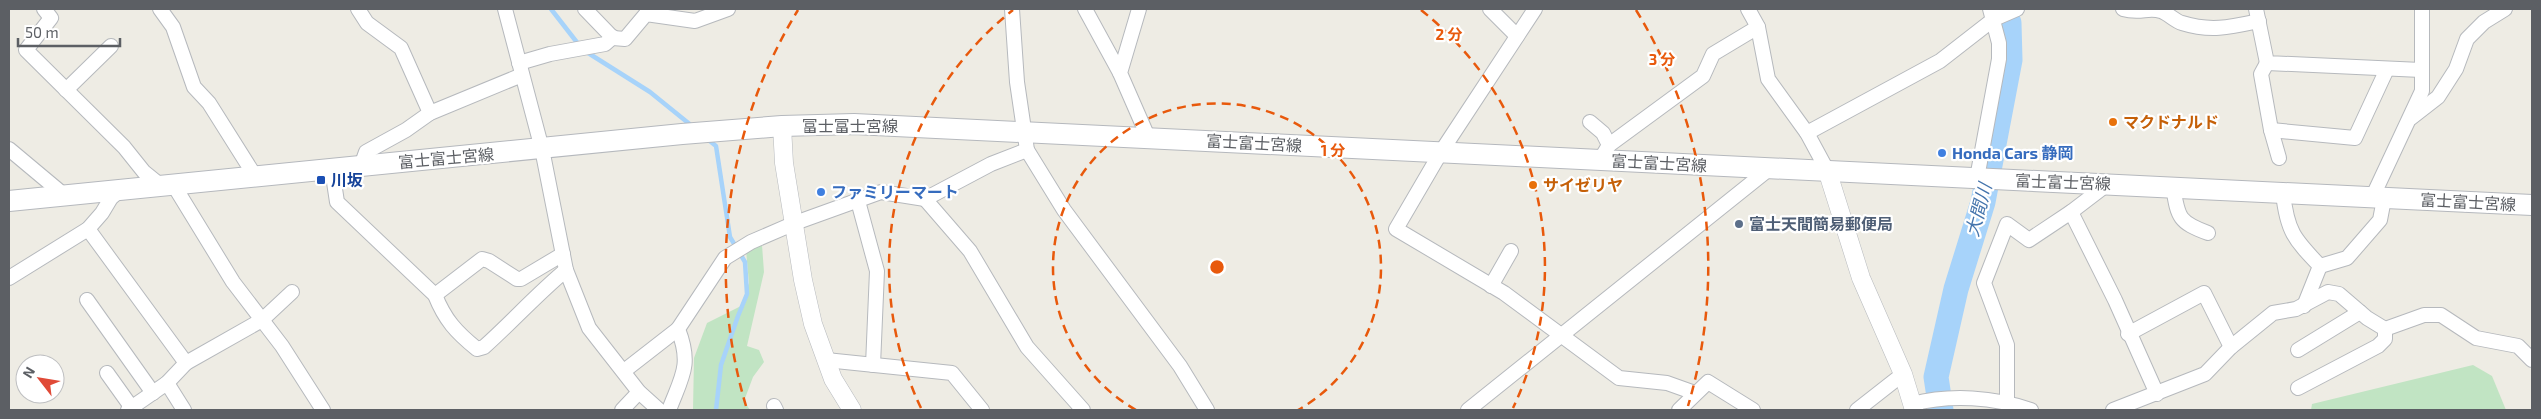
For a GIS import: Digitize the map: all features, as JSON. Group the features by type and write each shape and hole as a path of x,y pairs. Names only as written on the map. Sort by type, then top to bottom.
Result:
{"main road":[{"name":"富士富士宮線","path":"9,201 682,134 782,126 854,124 1026,141 1148,137 1441,152 1604,152 1769,169 2109,183 2532,205"}],"street":[{"path":"44,9 51,18 26,50 124,147 144,172 166,184 323,410"},
{"path":"160,9 173,27 194,87 209,103 255,176"},
{"path":"358,9 367,23 402,48 430,112"},
{"path":"505,9 542,149 566,270 589,328 639,392 659,410"},
{"path":"585,9 613,37 624,39 646,14 695,21 728,9"},
{"path":"1012,9 1017,82 1026,141 1064,210 1180,366 1207,410"},
{"path":"1085,9 1120,73 1148,137"},
{"path":"1120,73 1140,9"},
{"path":"1490,9 1517,36"},
{"path":"1534,9 1441,152 1396,230 1491,286 1619,378 1667,383 1695,393"},
{"path":"1748,9 1758,27 1768,79 1807,133 1827,170 1861,278 1903,374 1913,407 1930,399 1952,398 2007,402 2031,410"},
{"path":"1807,133 1940,61 1992,14 2016,9"},
{"path":"2123,9 2136,13 2150,9 2162,12 2180,22 2219,30 2258,15 2267,63 2261,74 2271,130 2279,158"},
{"path":"2320,266 2347,258 2380,220 2378,198 2422,91 2422,9"},
{"path":"2411,118 2438,97 2456,69 2467,39 2484,22 2505,9"},
{"path":"1977,178 1999,59 1992,14"},
{"path":"1604,152 1703,76 1713,54 1758,27"},
{"path":"361,166 366,152 406,130 430,112 550,54 605,44 613,37"},
{"path":"66,90 111,46"},
{"path":"2267,63 2421,70"},
{"path":"2271,130 2355,138 2387,69"},
{"path":"1590,122 1603,134 1604,152"},
{"path":"782,126 784,163 809,307 832,378 849,409"},
{"path":"624,371 678,328 725,258 751,242 795,223 881,192 925,199 992,164 1026,141"},
{"path":"9,149 64,195"},
{"path":"332,169 337,202 435,295 443,315 457,332 477,349 484,348 524,311 535,295 566,270"},
{"path":"1477,407 1769,169"},
{"path":"2007,402 2007,345 1984,283 2007,224 2029,240 2071,212 2109,183"},
{"path":"2173,187 2180,218 2189,226 2208,234"},
{"path":"9,278 88,230 102,214 111,198 121,189"},
{"path":"2283,193 2285,214 2293,236 2320,266"},
{"path":"925,199 970,252 1027,347 1083,410"},
{"path":"858,201 878,271 873,365"},
{"path":"2071,212 2115,300 2128,334 2157,394"},
{"path":"88,230 186,363"},
{"path":"1491,286 1511,251"},
{"path":"435,295 482,259 489,261 517,279 521,279 563,254"},
{"path":"2304,306 2320,266"},
{"path":"107,373 130,409 166,383 186,363 262,320 292,292"},
{"path":"2113,410 2205,374 2231,347 2273,314 2296,310 2328,292 2339,294 2360,312 2385,329"},
{"path":"2128,334 2204,293 2231,347"},
{"path":"87,300 153,393"},
{"path":"2298,350 2360,312"},
{"path":"2385,329 2424,315 2441,315 2476,338 2518,346 2532,360"},
{"path":"669,410 686,368 686,349 678,328"},
{"path":"2298,388 2378,346 2385,339 2385,329"},
{"path":"826,360 952,373 982,410"},
{"path":"1857,410 1903,374"},
{"path":"1679,410 1708,382 1754,410"},
{"path":"166,383 184,410"},
{"path":"622,410 639,392"}],"green space":[{"path":"762,245 764,272 747,346 759,350 764,362 753,377 744,401 750,410 693,410 694,358 707,323 741,306 749,283 746,250"},
{"path":"2473,365 2492,376 2506,410 2311,410 2312,404"}],"waterway":[{"path":"551,9 579,45"},
{"name":"大間川","path":"1941,410 1936,377 1956,289 1983,202 2010,60 2009,23 2004,9"},
{"path":"585,51 650,92 692,126"},
{"path":"706,138 716,146 730,237 745,262 747,294 721,365 716,410"}],"place":[{"name":"マクドナルド","path":"2113,122"},
{"name":"Honda Cars 静岡","path":"1942,153"},
{"name":"川坂","path":"321,180"},
{"name":"サイゼリヤ","path":"1533,185"},
{"name":"ファミリーマート","path":"821,192"},
{"name":"富士天間簡易郵便局","path":"1739,224"}]}
